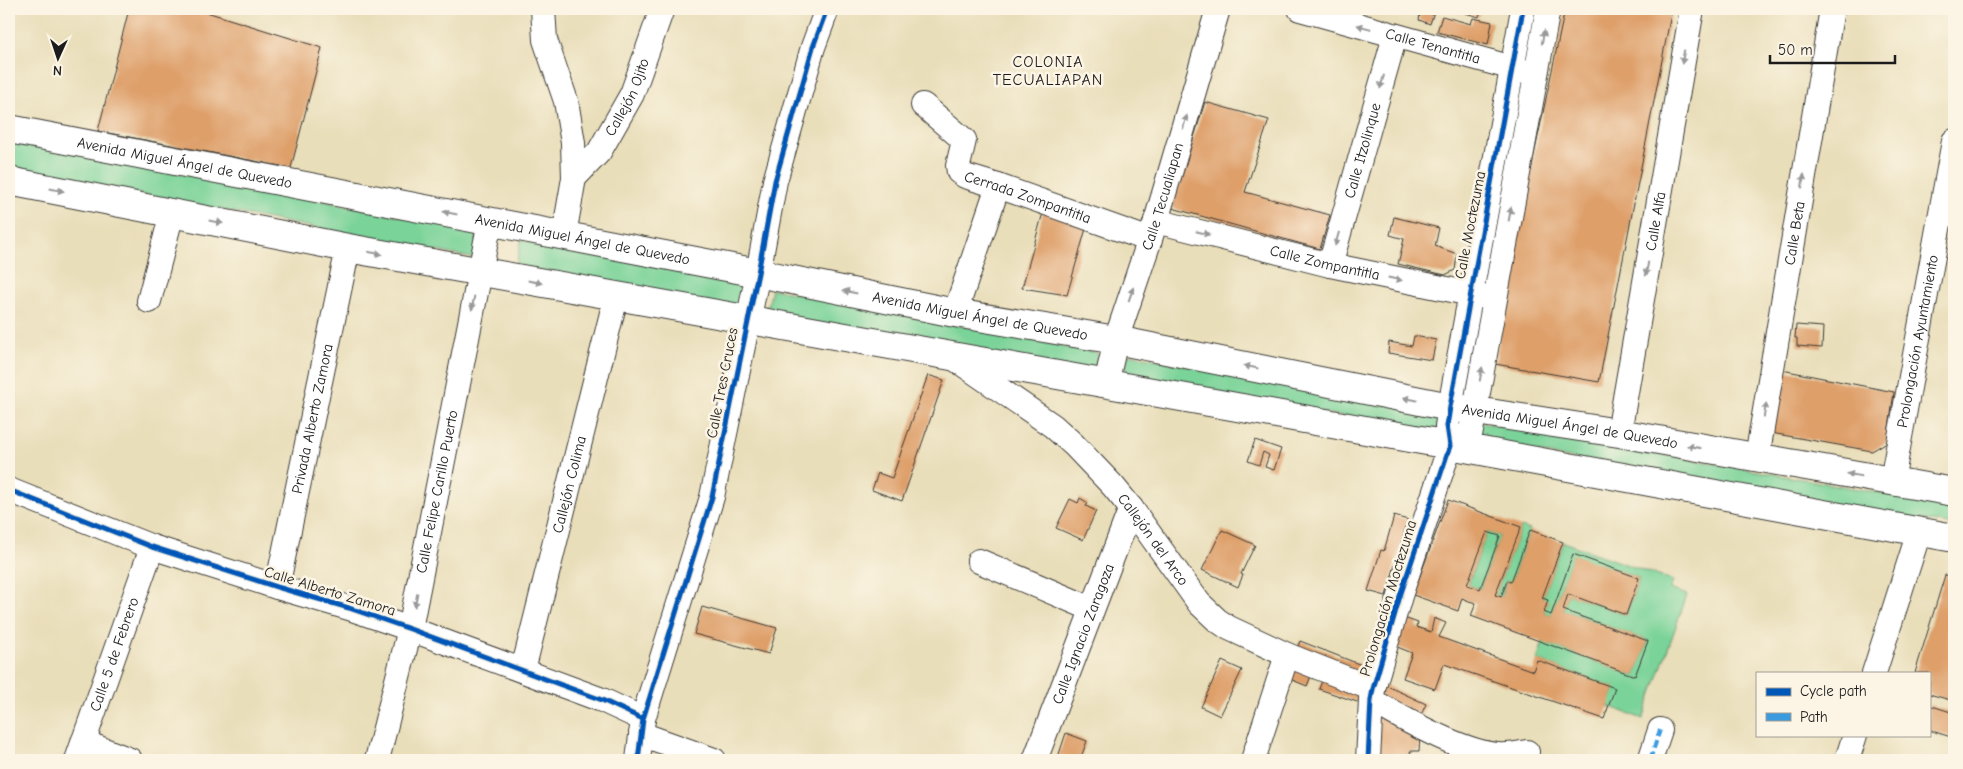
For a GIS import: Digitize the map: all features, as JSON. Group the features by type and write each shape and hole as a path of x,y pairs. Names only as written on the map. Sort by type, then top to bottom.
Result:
{"main road":[{"name":"Avenida Miguel Ángel de Quevedo","path":"9,129 564,235 955,313 1116,340 1462,409 1618,433 1954,492"},
{"path":"9,181 348,248 1954,538"}],"street":[{"path":"543,9 545,40 566,102 573,143 574,178 564,235"},
{"name":"Callejón Ojito","path":"574,178 599,152 632,94 662,9"},
{"name":"Calle Tres Cruces","path":"638,760 642,726 712,497 775,180 813,47 827,9"},
{"name":"Calle Tecualiapan","path":"1106,384 1116,340 1153,231 1218,9"},
{"name":"Calle Tenantitla","path":"1300,9 1537,74"},
{"name":"Calle Moctezuma","path":"1450,446 1471,431 1462,409 1470,294 1523,9"},
{"name":"Calle Moctezuma","path":"1462,409 1494,299 1548,9"},
{"name":"Calle Alfa","path":"1618,433 1692,9"},
{"name":"Calle Beta","path":"1757,458 1832,9"},
{"name":"Calle Itzolinque","path":"1330,265 1395,36"},
{"name":"Cerrada Zompantitla","path":"923,105 964,140 958,166 959,172 965,176 1153,231"},
{"name":"Prolongación Ayuntamiento","path":"1892,481 1954,141"},
{"path":"955,313 998,186"},
{"path":"149,301 172,213"},
{"name":"Calle Felipe Carillo Puerto","path":"377,760 410,629 490,221"},
{"name":"Calle Zompantitla","path":"1153,231 1494,299"},
{"name":"Privada Alberto Zamora","path":"277,588 348,248"},
{"name":"Callejón Colima","path":"518,669 526,658 616,297"},
{"name":"Callejón del Arco","path":"954,358 1053,426 1094,465 1131,508 1199,603 1229,628 1372,694 1412,723 1476,750 1504,755 1527,752"},
{"name":"Prolongación Moctezuma","path":"1368,760 1372,694 1400,596 1450,446"},
{"name":"Calle Alberto Zamora","path":"9,490 152,547 277,588 349,608 602,700 642,726 714,760"},
{"name":"Calle Ignacio Zaragoza","path":"1035,760 1131,508"},
{"path":"1874,672 1918,532"},
{"name":"Calle 5 de Febrero","path":"80,751 152,547"},
{"path":"979,561 1092,609"},
{"path":"1253,760 1288,655"},
{"path":"1650,760 1660,730"},
{"path":"1847,760 1855,736"},
{"path":"80,751 130,760"}],"green space":[{"path":"9,140 478,231 473,258 9,169"},
{"path":"521,240 749,284 742,309 516,267"},
{"path":"772,289 1098,353 1094,373 766,314"},
{"path":"1128,354 1440,415 1438,433 1124,378"},
{"path":"1480,422 1954,506 1954,525 1479,442"},
{"path":"1521,527 1530,530 1511,582 1506,581 1501,597 1495,595"},
{"path":"1487,532 1500,536 1480,589 1468,585"},
{"path":"1563,542 1673,581 1670,589 1687,595 1643,719 1608,706 1615,688 1537,660 1543,642 1635,676 1648,641 1563,610 1568,594 1626,615 1639,578 1573,555 1551,615 1544,612 1548,601 1542,598"}],"building":[{"path":"129,9 197,9 322,48 291,168 98,131"},
{"path":"1409,9 1435,9 1430,24 1419,20 1420,15 1410,12"},
{"path":"1452,9 1481,9 1479,17"},
{"path":"1565,9 1672,9 1599,382 1495,364 1522,212"},
{"path":"1442,16 1471,24 1473,18 1492,22 1488,45 1437,32"},
{"path":"1205,102 1269,120 1245,192 1330,215 1320,249 1172,208"},
{"path":"1044,209 1087,225 1067,295 1022,288"},
{"path":"1394,217 1439,228 1435,246 1457,254 1455,270 1445,275 1398,264 1404,239 1390,235"},
{"path":"1796,325 1823,327 1822,348 1797,346 1797,338 1795,338"},
{"path":"1414,336 1436,340 1432,360 1388,353 1389,342 1412,346"},
{"path":"1782,370 1894,392 1887,442 1872,451 1771,433"},
{"path":"928,375 944,380 902,501 872,490 878,473 892,478"},
{"path":"1255,440 1281,449 1274,470 1265,467 1269,455 1263,452 1259,465 1248,461"},
{"path":"1080,498 1088,503 1086,506 1096,511 1083,540 1056,528 1070,499 1078,503"},
{"path":"1448,500 1521,527 1495,595 1501,597 1507,581 1511,582 1530,530 1563,542 1542,598 1548,600 1544,612 1551,615 1573,554 1639,578 1626,615 1568,594 1563,610 1648,641 1635,676 1471,616 1476,603 1462,598 1458,611 1413,595","holes":["1487,532 1500,536 1480,589 1467,585"]},
{"path":"1394,516 1408,520 1386,596 1368,591 1381,550 1384,551"},
{"path":"1222,530 1255,545 1241,574 1243,575 1238,587 1202,570"},
{"path":"1945,575 1954,577 1954,701 1930,694 1930,672 1915,672"},
{"path":"702,607 777,628 769,654 694,634"},
{"path":"1404,618 1418,623 1416,627 1431,632 1434,618 1446,623 1439,637 1533,671 1537,660 1615,688 1604,719 1444,664 1435,689 1403,678 1412,653 1395,646"},
{"path":"1300,641 1364,666 1361,677 1296,652"},
{"path":"1222,661 1242,670 1220,716 1201,707"},
{"path":"1291,662 1313,671 1307,686 1285,677"},
{"path":"1323,678 1362,692 1360,703 1319,689"},
{"path":"1383,684 1426,704 1421,715 1380,696"},
{"path":"1930,705 1954,713 1954,738 1930,730"},
{"path":"1379,713 1420,734 1419,751 1410,751 1412,760 1378,760"},
{"path":"1066,733 1087,741 1080,760 1057,760"}],"marked path":[{"path":"1650,760 1660,730"}],"cycle path":[{"path":"638,760 643,719 712,497 775,181 813,47 827,9"},
{"path":"1368,760 1373,689 1400,596 1450,446 1447,426 1450,407 1523,9"},
{"path":"9,490 152,547 349,608 410,629 602,700 643,719"}],"district":[{"name":"COLONIA TECUALIAPAN","path":"1048,71"}]}
